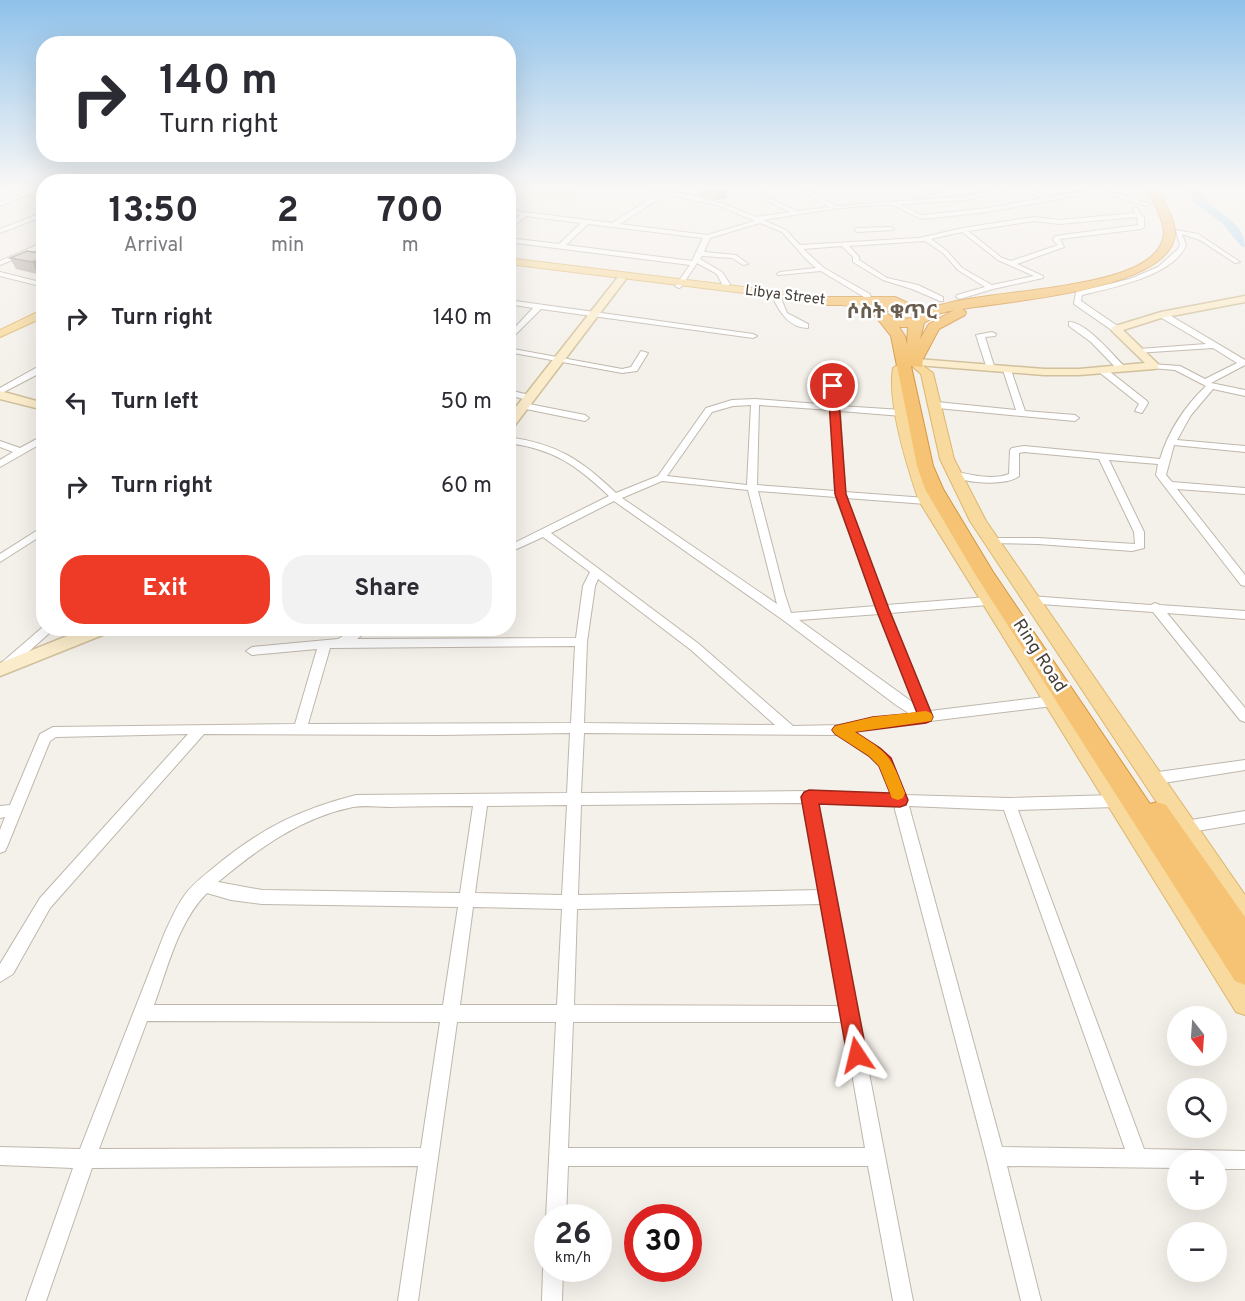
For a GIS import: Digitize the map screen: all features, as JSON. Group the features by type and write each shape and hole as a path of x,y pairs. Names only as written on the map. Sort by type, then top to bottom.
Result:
{"highway":[{"path":"829,303 980,296 1081,281 1107,274 1139,261 1153,248"},
{"path":"917,316 994,293 1113,279 1147,266 1172,251 1171,248"},
{"path":"829,303 881,323 911,360 929,334 940,323 994,293"},
{"path":"882,314 903,323 917,316 980,296"},
{"name":"Ring Road","path":"882,314 894,328 911,360 935,458 953,501 978,543 1245,940"},
{"name":"Ring Road","path":"917,316 911,360 925,466 934,489 985,574 1245,971"}],"main road":[{"name":"Libya Street","path":"516,264 829,303"},
{"name":"Libya Street","path":"516,264 621,279 724,288 829,303 882,314"},
{"path":"0,328 36,310"},
{"path":"0,334 36,316"},
{"path":"1245,915 990,541 952,474 937,405 927,373 911,360 899,368 902,413 913,462 927,501 988,601 1245,1003"}],"street":[{"path":"0,263 35,248"},
{"path":"579,248 696,259 734,256 745,264"},
{"path":"681,284 702,248"},
{"path":"800,248 822,269 867,296 869,301"},
{"path":"847,248 856,257 855,261 885,279 915,287 940,298"},
{"path":"939,248 960,269 994,293"},
{"path":"960,297 994,293 1040,278 985,248"},
{"path":"1013,263 1057,248"},
{"path":"1154,366 1116,329 1077,303 1078,294 1146,275 1160,268 1172,251 1178,248"},
{"path":"1215,248 1222,255 1237,262"},
{"path":"696,259 720,273 726,284 724,288"},
{"path":"780,274 822,269"},
{"path":"0,274 36,283"},
{"path":"516,416 621,279"},
{"path":"777,298 784,314 805,326"},
{"path":"1116,329 1163,315 1245,299"},
{"path":"516,303 753,336"},
{"path":"516,331 539,306"},
{"path":"1163,315 1212,346 1244,362"},
{"path":"1072,324 1094,340 1121,368"},
{"path":"991,369 980,335 992,334"},
{"path":"1139,351 1212,346"},
{"path":"516,352 622,371 634,369 644,353"},
{"path":"911,360 1044,372 1154,366 1177,368 1209,384 1245,393"},
{"path":"1244,362 1209,384 1181,420 1164,462 1161,476 1245,582"},
{"path":"833,364 840,494 882,609 926,717"},
{"path":"1008,370 1021,413"},
{"path":"1102,370 1144,403 1139,411"},
{"path":"0,393 36,372"},
{"path":"0,393 36,404"},
{"path":"516,396 527,402 585,418"},
{"path":"661,478 709,410 732,403 755,402 902,413"},
{"path":"755,402 752,488 779,595 787,617"},
{"path":"937,405 1076,418"},
{"path":"516,441 537,445 556,452 601,484 615,497 787,617 900,702 926,717"},
{"path":"1173,442 1245,449"},
{"path":"0,464 36,443"},
{"path":"0,444 21,452"},
{"path":"952,474 999,480 1009,479 1014,476 1013,454 1015,450 1042,450 1164,462"},
{"path":"990,541 1038,541 1132,548 1140,546 1142,542 1139,532 1103,457"},
{"path":"516,546 615,497 661,478 752,488 927,501"},
{"path":"1168,485 1245,491"},
{"path":"544,532 695,647 789,730"},
{"path":"0,559 36,534"},
{"path":"556,1204 581,642 589,586 596,571"},
{"path":"1030,600 1245,615"},
{"path":"787,617 988,601"},
{"path":"1155,607 1245,717"},
{"path":"0,670 40,636"},
{"path":"0,670 84,636"},
{"path":"341,643 352,636"},
{"path":"252,651 341,643 581,642"},
{"path":"300,729 325,644"},
{"path":"0,847 45,738 53,732 201,729 577,728 840,730 873,723 1053,701"},
{"path":"0,974 7,968 45,903 201,729"},
{"path":"840,730 885,762 900,800 995,1156 1031,1301"},
{"path":"1151,779 1245,765"},
{"path":"36,1301 86,1159 178,923 190,901 204,885 255,843 291,821 321,808 356,801 809,797 1009,804 1115,801"},
{"path":"809,797 903,1301"},
{"path":"408,1301 481,801"},
{"path":"1009,804 1138,1159"},
{"path":"0,812 16,810"},
{"path":"1185,827 1245,817"},
{"path":"204,885 231,893 262,897 570,902 828,897"},
{"path":"142,1013 850,1014"},
{"path":"0,1156 86,1159 429,1157"},
{"path":"995,1156 1245,1160"},
{"path":"558,1157 876,1157"},
{"path":"552,1301 553,1282"}],"building":[{"path":"27,251 36,253 36,260 32,262 10,258"}],"slow traffic":[{"path":"898,793 885,762 840,730 873,723 926,717"}],"district":[{"name":"ሶስት ቁጥር","path":"892,313"}],"route":[{"path":"833,386 840,494 882,609 926,717 873,723 840,730 885,762 900,800 809,797 857,1055"}]}
